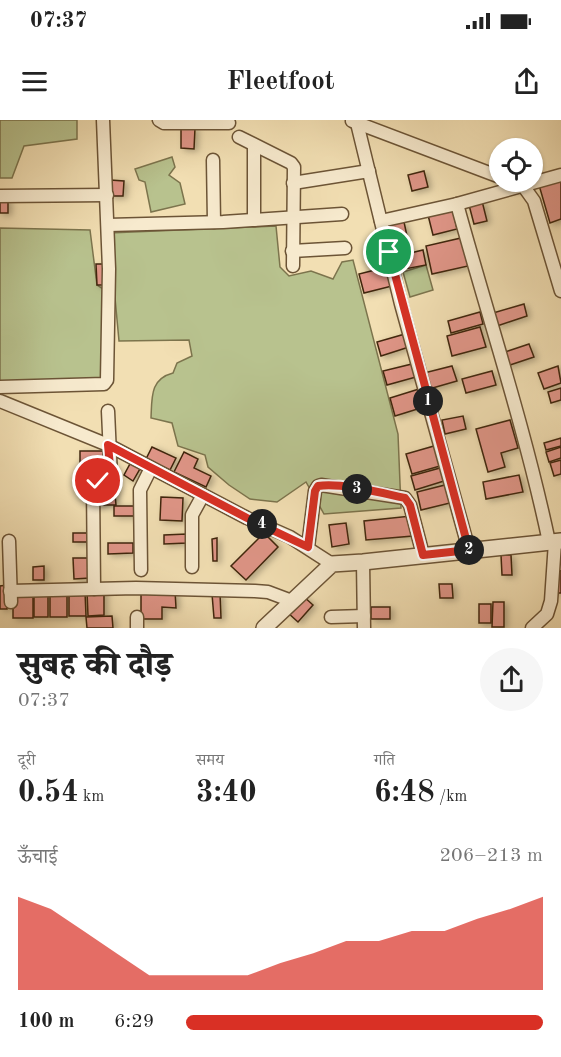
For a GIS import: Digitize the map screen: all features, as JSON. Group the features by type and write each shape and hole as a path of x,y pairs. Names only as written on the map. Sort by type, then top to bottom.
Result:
{"street":[{"path":"0,387 44,387 104,384 106,382 109,269 103,120"},
{"path":"159,120 164,123 229,123"},
{"path":"354,121 369,171 401,304 469,550"},
{"path":"354,121 489,173"},
{"path":"239,137 294,167 293,266"},
{"path":"254,145 254,220"},
{"path":"213,159 214,222"},
{"path":"293,183 369,171"},
{"path":"543,181 561,175"},
{"path":"381,221 504,192"},
{"path":"528,192 534,201 561,291"},
{"path":"0,196 107,195"},
{"path":"457,204 555,542 551,601 547,614 532,628"},
{"path":"108,225 214,222 342,214"},
{"path":"292,251 345,248"},
{"path":"0,401 108,445 308,547 332,564 555,542"},
{"path":"94,589 93,484 110,480 108,411"},
{"path":"141,570 140,490 151,468"},
{"path":"308,547 315,491 321,485 405,498 410,505 423,555"},
{"path":"192,567 192,515 203,495"},
{"path":"9,541 10,596 94,589 255,591 268,592 292,601"},
{"path":"331,617 364,622 363,562"},
{"path":"264,628 332,564"}],"green space":[{"path":"0,120 77,120 77,139 24,146 12,178 0,178"},
{"path":"172,157 175,167 169,175 180,183 185,204 151,212 145,182 139,180 135,169"},
{"path":"276,226 280,267 289,276 311,271 333,279 342,262 353,260 398,434 401,508 324,514 306,482 277,502 250,499 208,467 205,455 178,446 172,423 151,418 152,396 156,384 165,376 173,373 177,363 192,356 189,340 119,341 109,233"},
{"path":"0,228 90,230 97,285 111,294 105,383 0,385"},
{"path":"426,265 433,290 410,297 403,272"}],"building":[{"path":"181,128 195,128 194,149 181,148"},
{"path":"424,171 428,187 412,191 408,175"},
{"path":"561,178 561,219 550,223 541,192 543,192 543,184"},
{"path":"110,180 124,181 123,196 110,196"},
{"path":"0,199 8,199 8,213 0,213"},
{"path":"482,201 487,221 474,224 469,205"},
{"path":"453,210 457,229 433,235 428,215"},
{"path":"404,222 407,236 393,239 389,225"},
{"path":"461,238 468,266 432,274 426,246"},
{"path":"423,250 426,265 405,269 402,255"},
{"path":"96,264 106,264 106,285 97,285"},
{"path":"387,267 392,286 364,293 359,274"},
{"path":"524,304 527,316 497,326 493,313"},
{"path":"480,312 483,324 451,333 448,321"},
{"path":"480,327 486,347 452,356 447,336"},
{"path":"405,334 409,347 381,356 377,342"},
{"path":"529,344 534,357 507,366 502,353"},
{"path":"412,364 416,377 387,385 383,371"},
{"path":"452,366 457,381 429,389 424,373"},
{"path":"558,366 561,383 544,389 538,373"},
{"path":"492,371 496,385 466,393 462,379"},
{"path":"561,388 561,400 551,403 548,392"},
{"path":"419,389 424,407 395,416 390,398"},
{"path":"463,416 466,429 445,434 442,420"},
{"path":"510,420 518,448 501,453 505,467 488,472 476,429"},
{"path":"561,438 561,446 546,450 544,443"},
{"path":"434,446 440,466 412,474 406,454"},
{"path":"152,447 176,458 170,470 146,459"},
{"path":"561,447 561,458 549,462 546,452"},
{"path":"80,451 103,451 103,472 80,472"},
{"path":"184,452 198,459 194,468 211,476 206,487 174,472"},
{"path":"561,460 561,474 554,476 550,463"},
{"path":"131,462 141,467 133,481 124,475"},
{"path":"440,468 444,481 415,490 411,476"},
{"path":"519,475 523,492 486,499 483,482"},
{"path":"115,484 115,493 97,493 97,485"},
{"path":"445,485 450,503 421,510 417,492"},
{"path":"115,494 116,505 96,505 96,495"},
{"path":"161,497 183,498 182,521 160,520"},
{"path":"114,506 135,506 135,516 114,516"},
{"path":"411,516 413,536 366,540 364,521"},
{"path":"346,523 349,544 332,547 329,525"},
{"path":"73,533 90,533 90,542 73,542"},
{"path":"264,533 278,547 246,580 231,566"},
{"path":"187,534 187,543 164,544 164,535"},
{"path":"217,538 217,561 213,561 212,539"},
{"path":"108,543 133,543 133,553 108,554"},
{"path":"501,555 511,555 512,575 502,575"},
{"path":"73,558 89,558 90,578 74,579"},
{"path":"44,566 44,580 33,580 33,567"},
{"path":"558,570 561,571 561,593 556,593"},
{"path":"439,584 452,584 453,598 440,598"},
{"path":"7,585 7,609 0,609 0,586"},
{"path":"87,591 104,591 104,615 88,616"},
{"path":"175,591 176,608 162,607 162,619 141,619 141,593"},
{"path":"50,592 67,592 67,617 50,617"},
{"path":"69,592 85,592 86,616 69,616"},
{"path":"220,593 221,618 214,618 212,594"},
{"path":"13,594 33,594 33,618 13,618"},
{"path":"34,594 48,594 48,617 34,617"},
{"path":"303,596 313,605 298,622 287,612"},
{"path":"493,602 504,602 504,627 492,627"},
{"path":"479,604 491,604 491,623 479,623"},
{"path":"371,607 390,607 390,619 371,619"},
{"path":"112,616 113,628 87,628 86,617"}],"route":[{"path":"98,481 108,481 111,477 108,445 247,518 308,547 315,491 318,486 337,486 405,498 410,505 423,555 469,550 401,304 389,252"}]}
